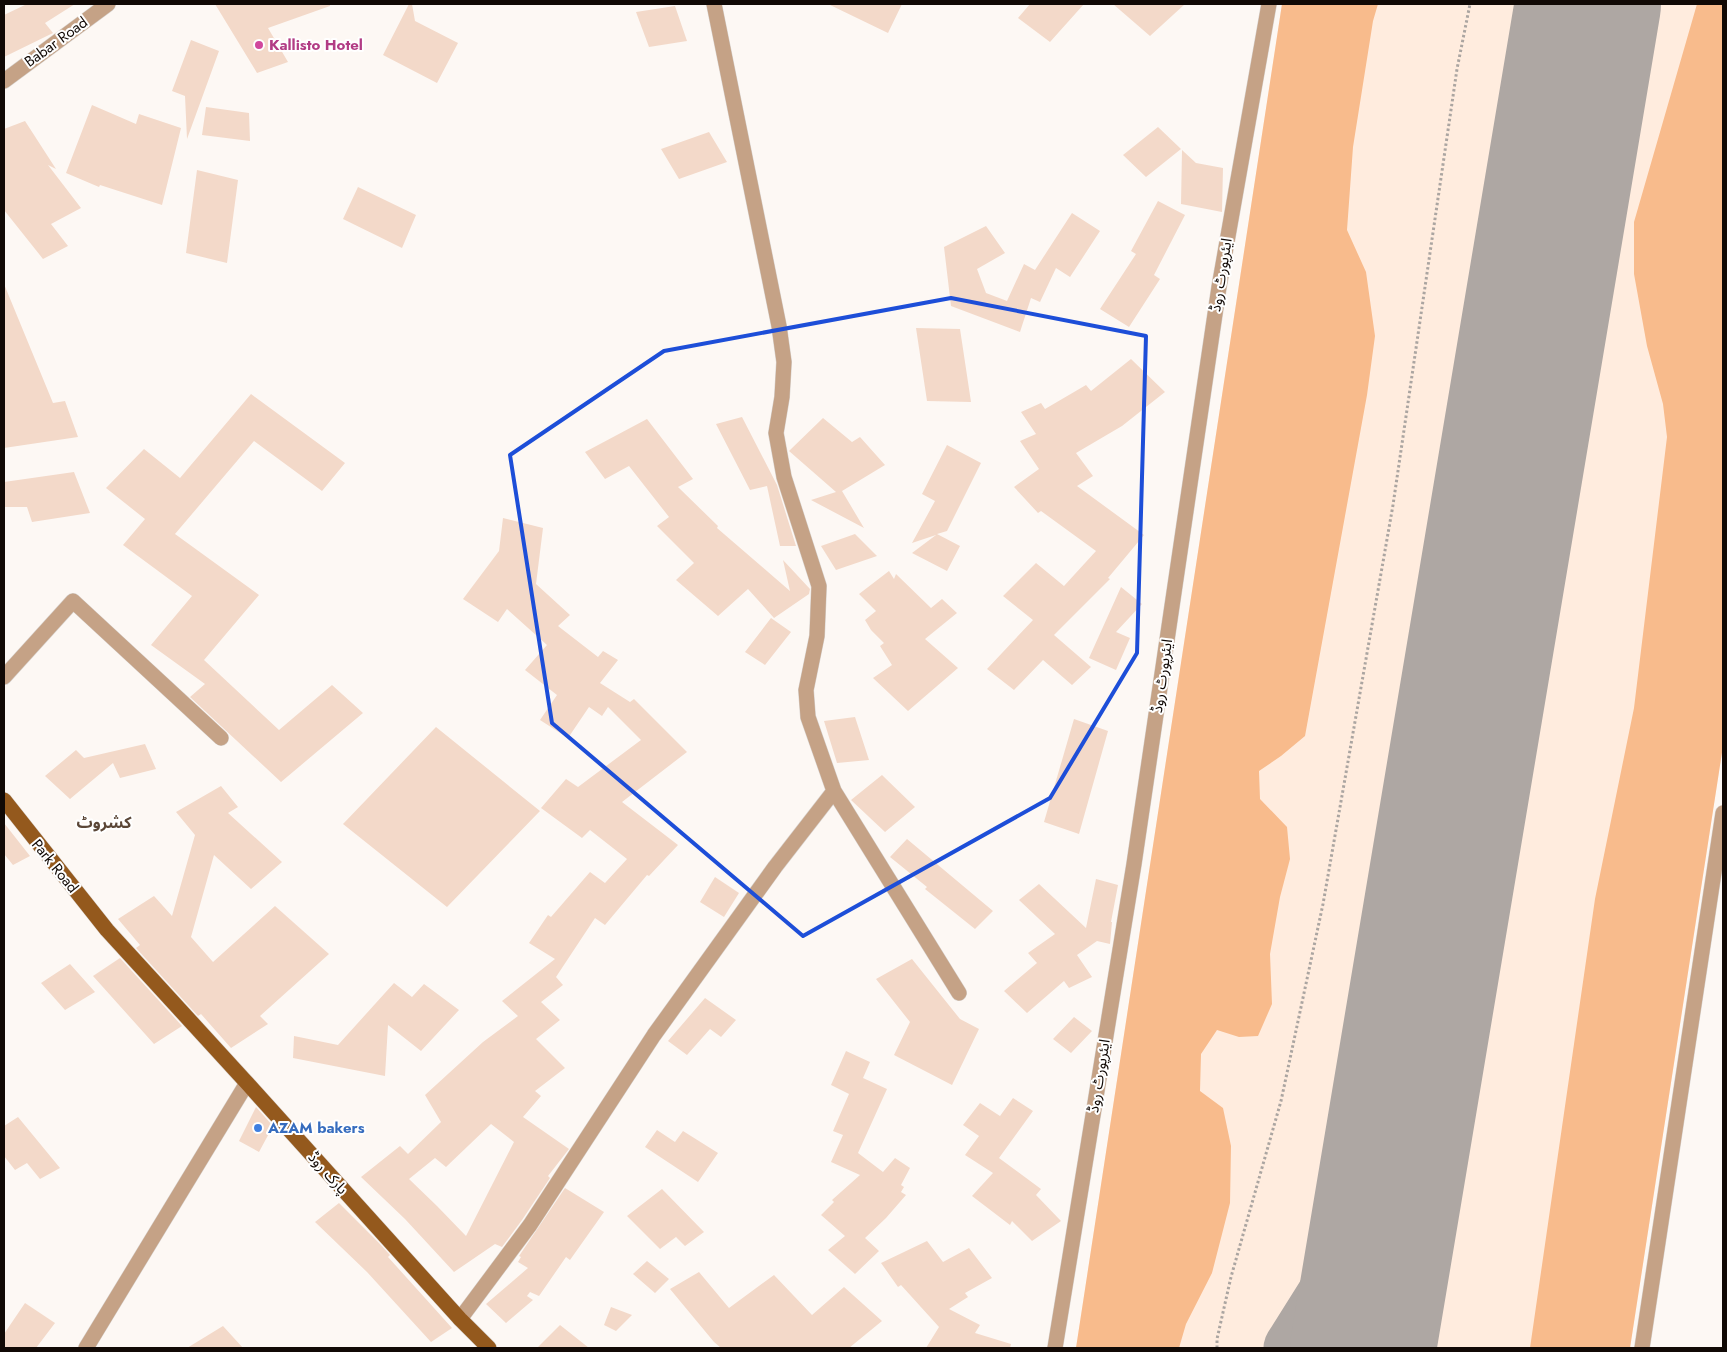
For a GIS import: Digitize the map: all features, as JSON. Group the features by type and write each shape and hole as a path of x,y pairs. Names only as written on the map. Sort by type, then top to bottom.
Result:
{"main road":[{"name":"Park Road","path":"4,800 107,930"},
{"name":"پارک روڈ","path":"107,930 460,1319 489,1348"}],"street":[{"name":"Babar Road","path":"4,81 108,4"},
{"path":"714,4 779,326 784,362 782,396 776,432 779,450 784,477 819,586 817,636 806,690 808,717 834,791 959,992"},
{"name":"ایئرپورٹ روڈ","path":"1055,1348 1134,864 1219,288 1269,4"},
{"path":"4,677 74,601 221,738"},
{"path":"460,1319 530,1225 654,1035 775,867 834,791"},
{"path":"1642,1348 1723,813"},
{"path":"86,1348 247,1083"}],"path":[{"path":"1217,1348 1217,1339 1231,1277 1281,1100 1324,904 1393,506 1455,78 1470,4"}],"highlighted area":[{"path":"951,298 1146,336 1137,653 1050,798 803,936 552,723 510,455 664,351"}],"shaded area":[{"path":"1282,4 1723,4 1723,746 1630,1348 1076,1348"},
{"path":"1282,4 1378,4 1373,21 1353,147 1347,230 1366,272 1375,336 1367,395 1305,736 1259,771 1260,799 1287,827 1290,859 1280,897 1270,954 1272,1004 1258,1036 1239,1037 1217,1030 1201,1054 1200,1091 1223,1108 1231,1146 1230,1203 1212,1273 1186,1324 1179,1348 1076,1348"},
{"path":"1697,4 1723,4 1723,746 1630,1348 1530,1348 1595,899 1634,708 1667,437 1663,404 1647,346 1634,274 1634,222"}],"building":[{"path":"27,4 75,4 45,23 53,33 4,57 4,15"},
{"name":"Kallisto Hotel","path":"215,4 330,4 330,6 268,28 288,62 257,73"},
{"path":"409,4 412,4 415,21 458,43 437,83 383,55"},
{"path":"828,4 902,4 888,33"},
{"path":"1030,4 1084,4 1050,42 1018,18"},
{"path":"1113,4 1185,4 1150,36"},
{"path":"675,6 687,41 649,47 636,12"},
{"path":"191,40 219,51 187,139 185,96 172,91"},
{"path":"92,105 136,124 139,114 181,128 162,205 100,185 99,187 66,173"},
{"path":"206,107 249,113 250,141 202,135"},
{"path":"25,121 56,169 48,165 81,208 51,224 68,246 43,259 4,210 4,129"},
{"path":"1158,127 1181,149 1146,177 1123,155"},
{"path":"709,132 727,162 679,179 661,149"},
{"path":"1182,150 1196,163 1223,168 1222,212 1181,204"},
{"path":"197,170 238,180 227,263 186,253"},
{"path":"358,187 416,215 402,248 343,219"},
{"path":"1158,201 1185,215 1154,275 1160,279 1129,327 1100,309 1136,254 1131,251"},
{"path":"1072,213 1100,231 1070,277 1056,268 1040,302 1031,298 1020,332 951,306 944,247 986,226 1005,253 977,269 986,293 1007,301 1024,264 1035,270"},
{"path":"4,284 53,403 65,401 78,437 4,448"},
{"path":"916,328 960,329 971,402 927,401"},
{"path":"1131,359 1165,392 1122,426 1076,453 1093,476 1077,486 1144,535 1108,578 1110,579 1054,635 1091,667 1072,685 1043,660 1014,690 987,669 1033,620 1003,596 1036,563 1064,586 1096,551 1041,511 1038,513 1014,487 1039,469 1020,441 1036,434 1021,412 1041,403 1045,409 1086,385 1091,391"},
{"path":"251,394 345,463 322,491 254,441 175,534 259,595 204,660 279,730 332,685 363,713 281,782 190,697 205,684 151,645 192,596 123,545 145,519 106,488 144,449 180,478"},
{"path":"742,417 777,485 796,546 780,546 767,486 750,490 716,424"},
{"path":"823,418 852,442 860,437 885,465 842,491 864,528 811,500 836,492 789,451"},
{"path":"647,419 693,479 678,487 718,526 717,528 790,591 783,560 810,589 809,594 774,618 748,589 718,616 676,580 694,563 657,526 669,517 629,466 605,479 585,452"},
{"path":"947,445 981,463 947,531 937,534 960,546 947,571 912,553 936,535 912,543 935,501 922,494"},
{"path":"74,472 90,513 32,522 27,507 4,507 4,482"},
{"path":"503,518 543,528 536,584 570,615 558,626 598,657 603,651 618,660 600,683 630,702 634,699 687,752 622,802 678,845 649,876 647,875 605,925 595,918 556,977 563,985 541,1002 560,1020 536,1039 565,1068 535,1091 541,1096 523,1117 569,1149 548,1176 550,1178 502,1247 495,1244 454,1272 405,1219 361,1177 400,1146 408,1154 441,1122 425,1095 483,1042 518,1016 502,1001 555,959 529,943 548,915 551,917 590,872 605,883 627,859 590,830 582,838 541,808 566,779 578,787 641,740 608,707 602,716 589,707 568,738 540,720 557,695 525,670 547,645 507,609 498,622 463,599 499,551","holes":["491,1124 514,1142 466,1236 409,1179 435,1158 446,1167"]},
{"path":"855,534 877,556 836,570 821,546"},
{"path":"889,571 894,579 896,574 931,608 942,599 957,613 925,639 958,668 908,711 873,678 892,665 880,646 884,643 871,630 865,620 876,611 859,594"},
{"path":"1121,587 1142,604 1116,632 1130,638 1116,670 1089,658"},
{"path":"771,618 791,632 765,665 745,652"},
{"path":"855,717 869,760 837,763 824,721"},
{"path":"1074,719 1108,731 1079,834 1044,822"},
{"path":"436,727 540,811 447,907 343,824"},
{"path":"145,744 156,769 120,778 113,763 70,799 45,776 76,750 84,758"},
{"path":"882,775 915,807 885,832 851,800"},
{"path":"221,786 238,807 228,813 282,862 251,889 214,855 191,937 213,962 275,906 329,954 260,1016 268,1024 231,1048 201,1014 198,1016 136,948 140,945 118,919 154,896 172,916 195,835 176,812"},
{"path":"4,823 30,856 13,865 4,854"},
{"path":"907,839 993,911 975,929 925,889 927,887 890,857"},
{"path":"715,877 739,893 724,917 700,902"},
{"path":"1096,879 1118,885 1111,922 1110,944 1097,941 1077,955 1092,977 1069,988 1064,981 1027,1013 1004,991 1037,963 1028,953 1055,934 1019,900 1039,884 1086,928"},
{"path":"120,958 182,1026 154,1044 93,976"},
{"path":"912,959 960,1019 979,1029 952,1085 894,1055 910,1022 876,979"},
{"path":"70,964 95,992 65,1010 41,983"},
{"path":"394,983 412,997 424,984 459,1010 421,1051 388,1025 385,1076 293,1058 294,1036 338,1045"},
{"path":"705,998 736,1020 721,1037 710,1029 687,1055 668,1041"},
{"path":"1074,1017 1092,1031 1071,1053 1053,1039"},
{"path":"846,1051 870,1062 863,1078 887,1089 858,1153 883,1172 895,1158 910,1168 901,1185 904,1187 901,1192 906,1195 865,1238 879,1251 855,1274 828,1250 845,1236 821,1215 834,1202 832,1200 860,1175 831,1162 843,1135 833,1131 849,1094 831,1085"},
{"path":"1013,1098 1033,1111 999,1158 1041,1189 1036,1195 1061,1221 1032,1241 1012,1221 1010,1225 972,1196 993,1173 965,1155 979,1136 963,1125 980,1103 1000,1116"},
{"path":"256,1107 273,1126 259,1152 239,1141"},
{"path":"18,1117 60,1168 40,1179 27,1163 15,1170 4,1156 4,1126"},
{"path":"657,1130 675,1142 683,1131 718,1153 698,1182 645,1147"},
{"path":"565,1188 604,1212 570,1260 566,1257 539,1296 530,1292 527,1296 533,1300 506,1323 486,1304 528,1268 518,1262 521,1257 519,1256"},
{"path":"662,1189 704,1232 685,1246 676,1237 660,1249 627,1216"},
{"path":"339,1203 390,1255 388,1257 452,1328 431,1342 367,1272 315,1222"},
{"path":"927,1241 943,1262 969,1248 992,1278 965,1293 968,1297 949,1309 980,1325 975,1333 1011,1344 1010,1348 926,1348 939,1327 901,1285 898,1287 881,1263"},
{"path":"647,1261 669,1279 655,1293 633,1274"},
{"path":"699,1272 729,1308 774,1275 812,1315 844,1287 882,1321 849,1348 721,1348 670,1289"},
{"path":"25,1303 55,1323 36,1348 4,1348 4,1334"},
{"path":"611,1307 632,1315 616,1331 604,1325"},
{"path":"560,1325 589,1348 537,1348"},
{"path":"223,1326 243,1348 187,1348"}],"taxiway":[{"path":"1293,1348 1388,1197"}],"runway":[{"path":"1363,1348 1588,4"}],"place":[{"name":"Kallisto Hotel","path":"259,45"},
{"name":"AZAM bakers","path":"258,1128"}],"district":[{"name":"کشروٹ","path":"104,822"}]}
